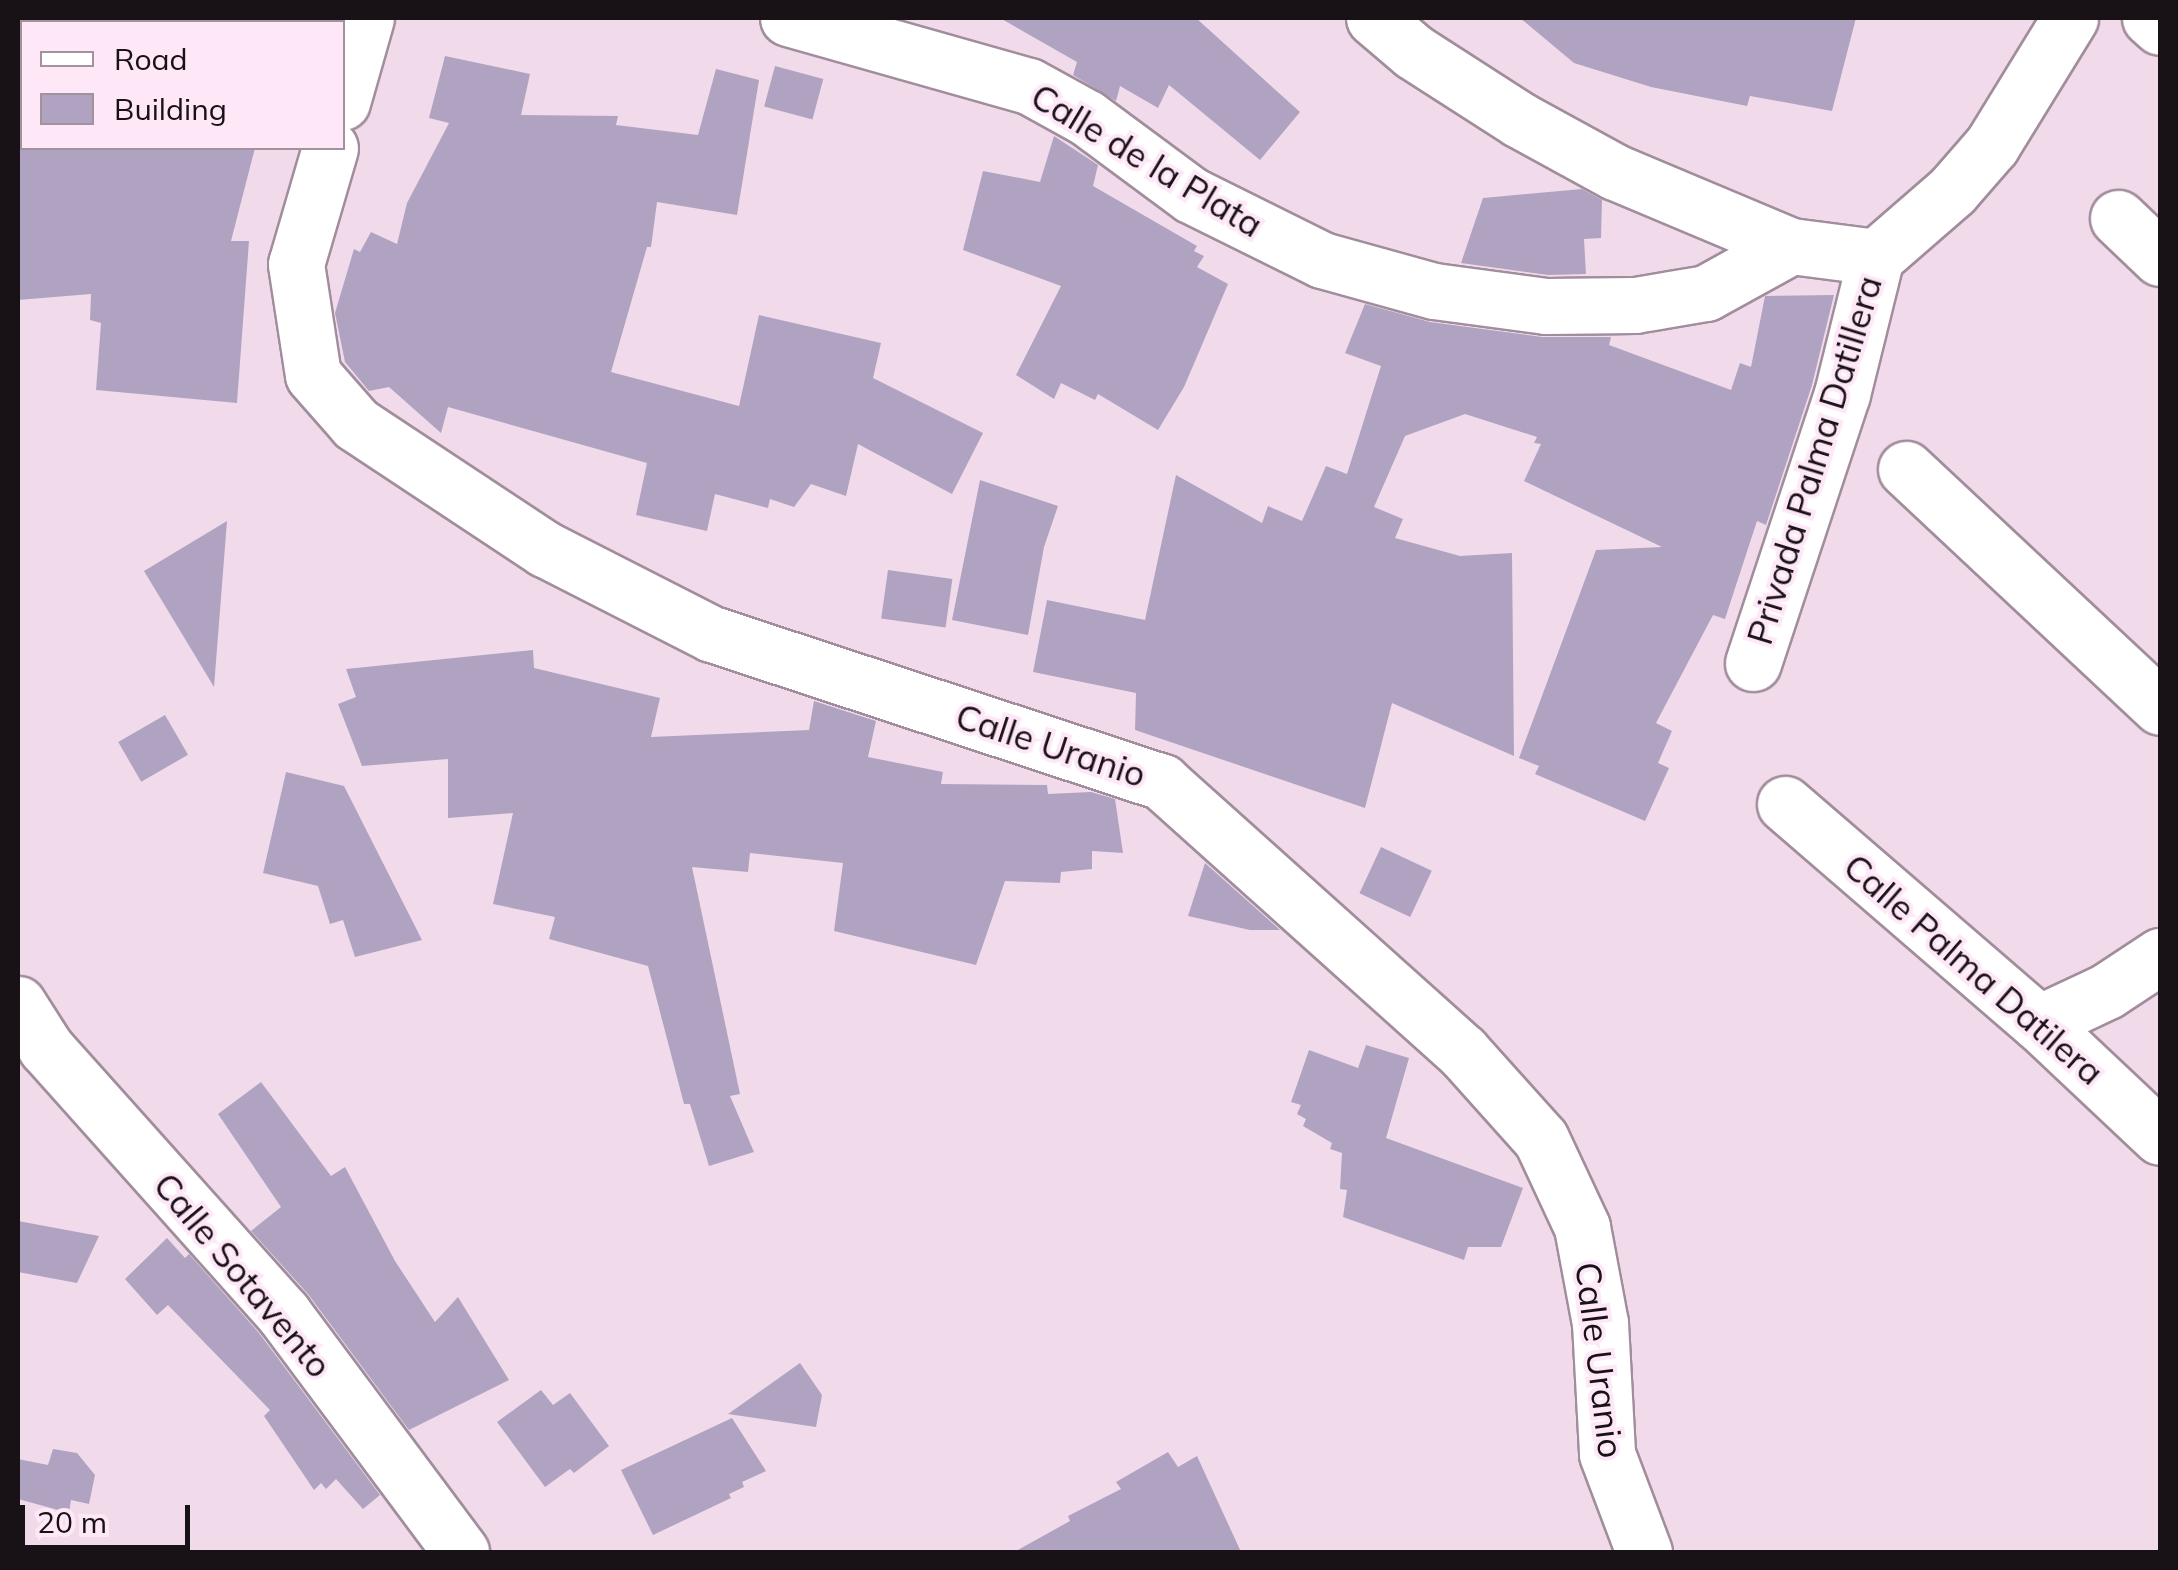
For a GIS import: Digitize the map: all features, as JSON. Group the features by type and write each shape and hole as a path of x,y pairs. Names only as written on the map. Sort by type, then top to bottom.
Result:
{"street":[{"path":"345,92 366,18"},
{"name":"Calle de la Plata","path":"788,18 1029,86 1086,118 1208,203 1322,260 1434,290 1546,306 1635,304 1706,293 1791,246"},
{"path":"1374,18 1414,52 1520,120 1614,172 1791,246 1876,257 1952,191 1992,145 2070,18"},
{"path":"2150,18 2160,28"},
{"name":"Calle Uranio","path":"329,150 296,264 313,375 356,424 545,549 712,634 1162,782 1462,1052 1541,1139 1582,1227 1600,1323 1607,1454 1644,1552"},
{"path":"2118,218 2160,258"},
{"name":"Privada Palma Datillera","path":"1753,664 1842,394 1876,257"},
{"path":"1906,469 2160,707"},
{"name":"Calle Palma Datilera","path":"1785,804 2039,1023 2160,1136"},
{"path":"2039,1023 2108,990 2160,956"},
{"name":"Calle Sotavento","path":"27,1038 283,1313 461,1552"}],"building":[{"path":"1000,18 1196,18 1300,112 1260,160 1169,85 1158,108 1120,86 1116,101 1073,75 1077,62"},
{"path":"1520,18 1856,18 1832,111 1750,96 1747,106 1651,87 1574,63"},
{"path":"445,56 530,74 521,115 618,116 616,125 698,135 716,69 759,80 737,215 657,202 651,247 647,247 611,372 739,406 759,315 881,343 873,378 983,433 952,494 858,444 846,496 811,484 794,507 770,499 768,508 715,494 707,531 636,515 647,463 448,407 441,433 389,387 369,391 345,362 335,313 354,249 360,252 371,232 397,244 407,203 449,123 429,118"},
{"path":"775,66 823,79 812,120 764,107"},
{"path":"1054,136 1098,165 1093,186 1197,246 1194,251 1204,256 1197,267 1228,284 1184,387 1158,430 1098,394 1095,400 1061,383 1054,399 1016,375 1061,286 963,250 983,171 1040,182"},
{"path":"18,148 254,150 231,241 249,241 237,403 96,390 101,323 90,320 91,294 18,300"},
{"path":"1582,189 1602,200 1601,238 1584,239 1586,274 1548,275 1461,263 1483,198"},
{"path":"1834,295 1812,385 1766,525 1757,521 1725,619 1713,615 1656,723 1672,731 1658,763 1669,768 1645,821 1535,774 1539,766 1519,758 1596,550 1662,547 1524,481 1541,444 1534,443 1537,437 1465,414 1405,436 1374,507 1403,519 1395,538 1460,556 1512,553 1514,756 1392,703 1365,808 1135,730 1136,693 1033,672 1047,600 1145,620 1176,475 1262,523 1268,506 1302,521 1326,466 1347,474 1381,366 1345,353 1365,304 1430,322 1542,337 1611,337 1609,345 1731,390 1740,363 1751,367 1765,296"},
{"path":"980,480 1058,506 1044,547 1028,635 952,620"},
{"path":"227,521 214,687 144,571"},
{"path":"888,570 952,579 946,628 881,619"},
{"path":"533,650 534,668 660,698 651,737 809,730 814,701 876,721 868,757 943,772 941,784 1047,785 1048,794 1091,792 1115,799 1123,853 1092,851 1092,869 1061,872 1060,883 1005,881 976,965 834,931 843,863 750,853 748,872 692,867 740,1094 730,1096 754,1152 709,1166 690,1104 684,1104 648,966 549,939 555,917 493,904 513,813 448,818 448,759 362,766 338,704 356,697 346,669"},
{"path":"165,715 188,755 141,782 118,742"},
{"path":"286,772 344,786 422,940 355,957 343,920 330,924 318,886 263,873"},
{"path":"1381,847 1432,871 1410,917 1359,893"},
{"path":"1205,863 1280,930 1250,930 1188,916"},
{"path":"1366,1045 1409,1058 1386,1138 1523,1188 1501,1247 1468,1247 1464,1260 1343,1217 1347,1190 1340,1189 1342,1153 1330,1149 1332,1143 1303,1126 1306,1119 1297,1114 1301,1105 1291,1102 1309,1050 1358,1068"},
{"path":"261,1082 331,1176 345,1167 395,1261 435,1322 458,1297 509,1380 409,1430 308,1294 251,1231 281,1207 218,1114"},
{"path":"18,1221 99,1236 77,1283 18,1272"},
{"path":"167,1238 185,1258 189,1254 259,1333 380,1495 363,1509 336,1479 326,1489 321,1483 314,1490 264,1416 270,1410 168,1305 157,1315 125,1279"},
{"path":"800,1363 822,1395 816,1427 728,1414"},
{"path":"541,1390 553,1405 570,1393 609,1446 574,1473 570,1469 545,1487 497,1422"},
{"path":"732,1418 766,1471 742,1482 744,1487 729,1494 731,1498 653,1535 621,1470"},
{"path":"53,1449 77,1453 95,1475 89,1504 71,1500 69,1513 18,1499 18,1459 48,1465"},
{"path":"1168,1452 1178,1467 1197,1456 1241,1552 1014,1552 1070,1521 1068,1516 1121,1489 1116,1482"}]}
